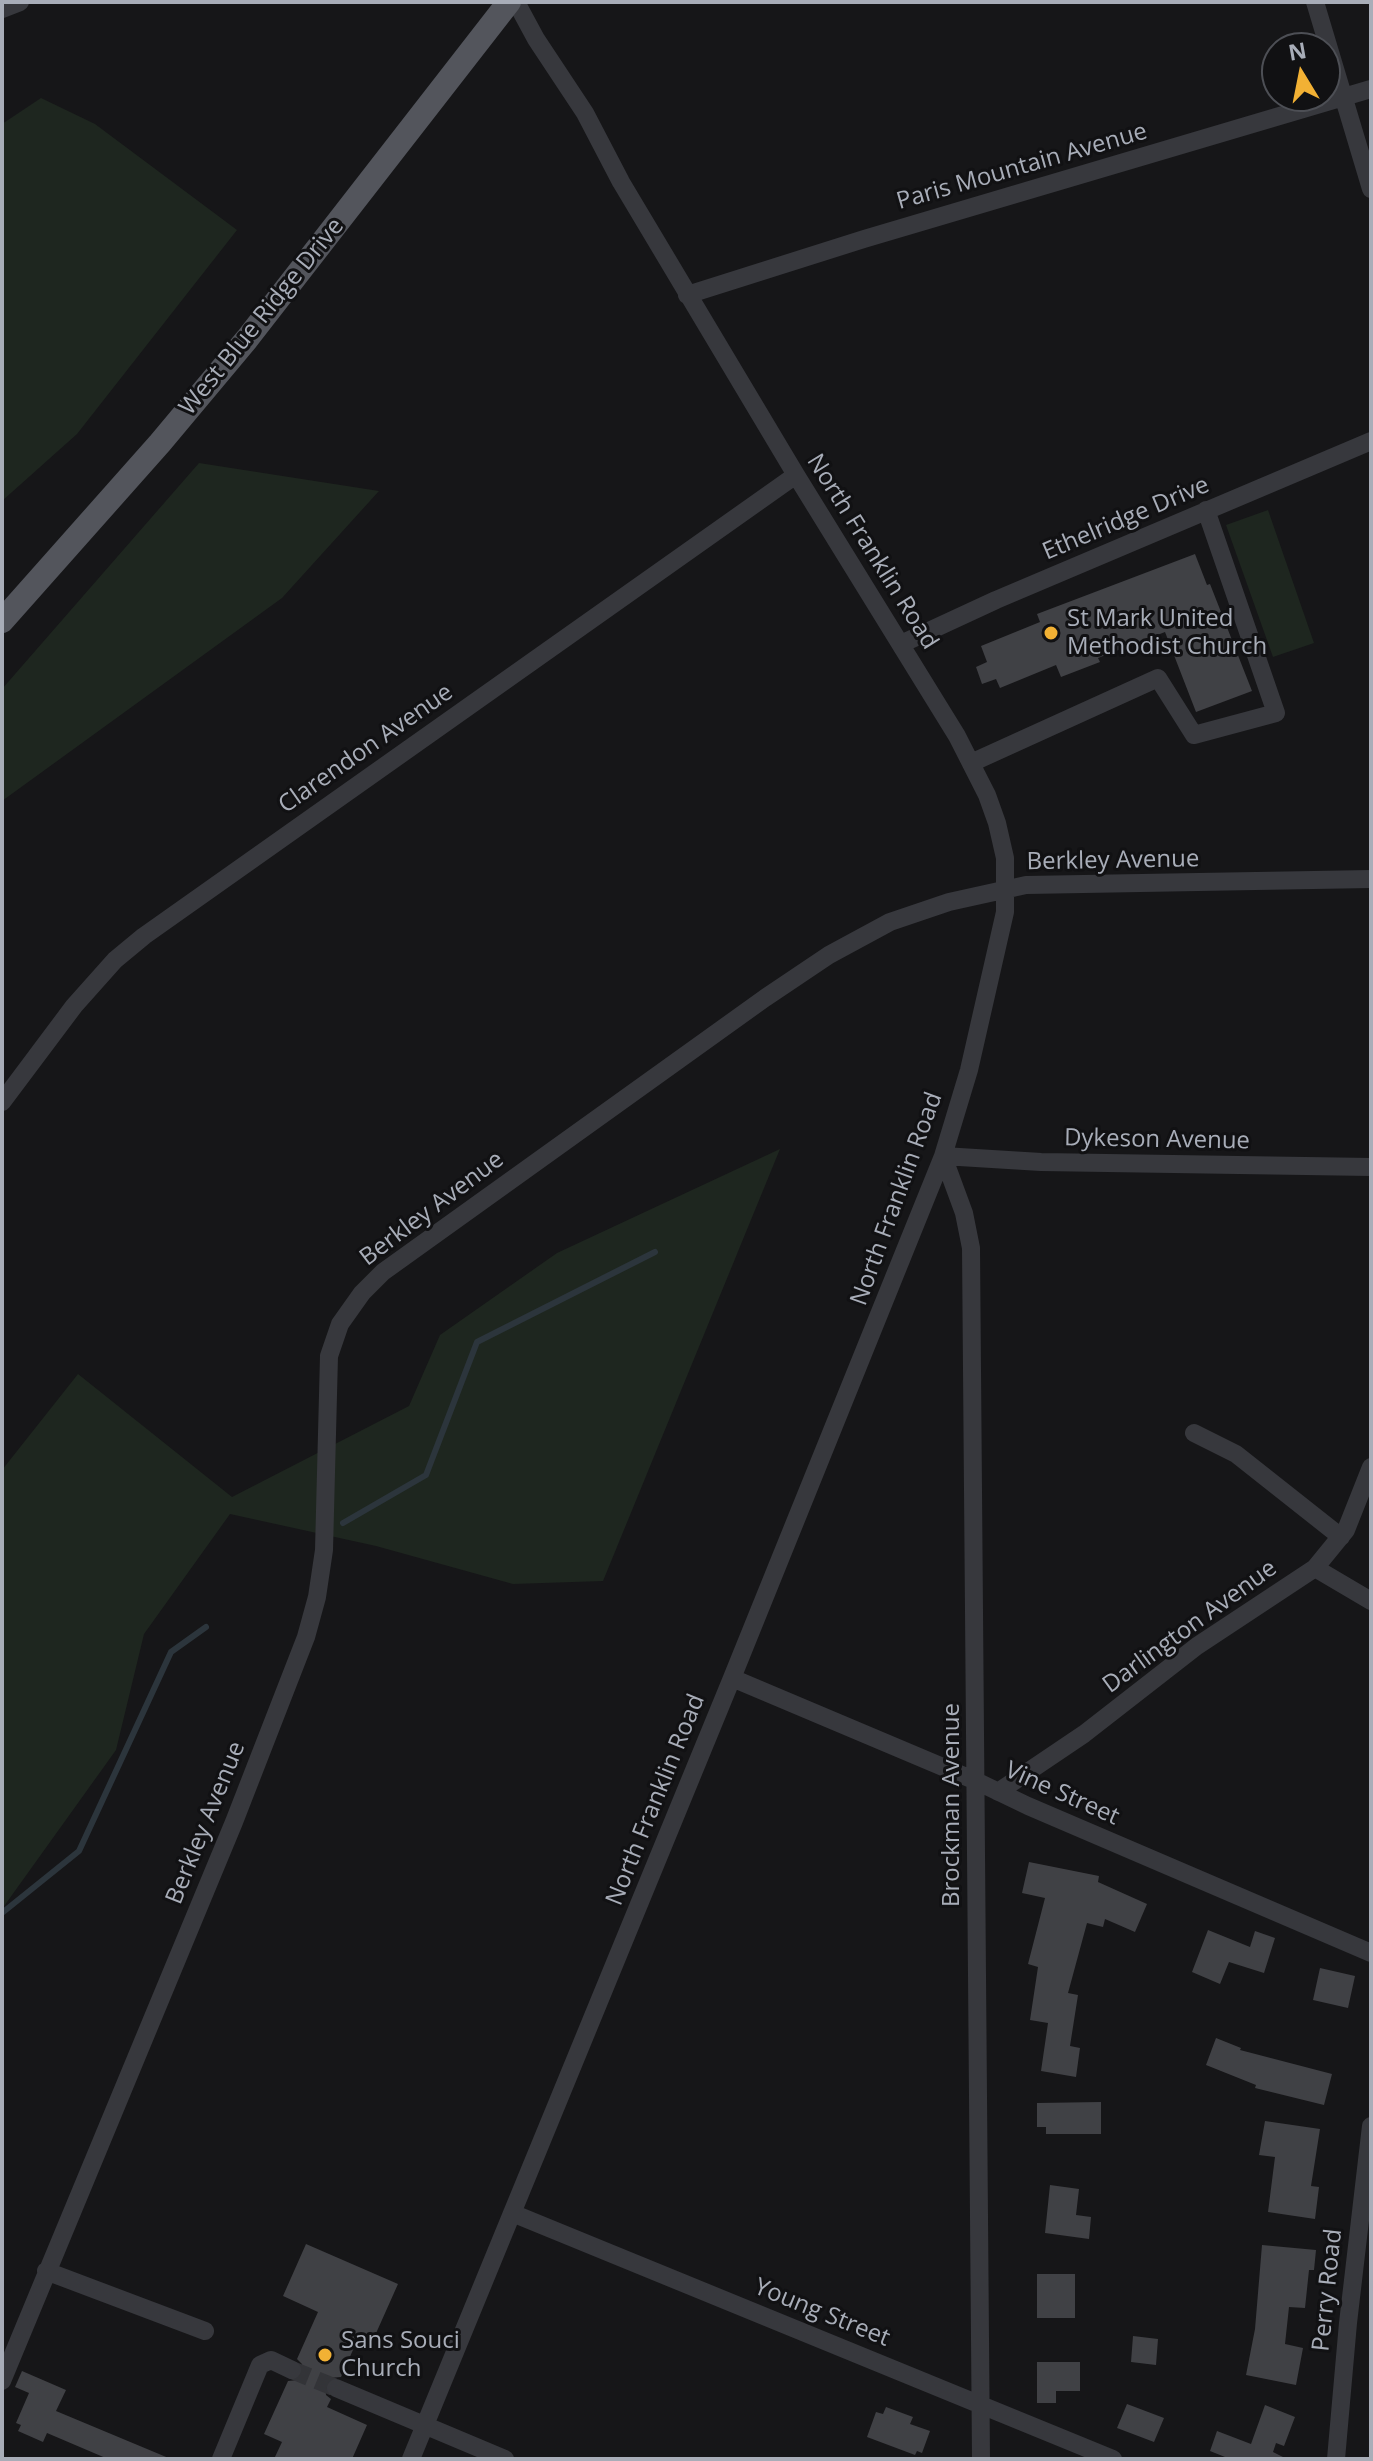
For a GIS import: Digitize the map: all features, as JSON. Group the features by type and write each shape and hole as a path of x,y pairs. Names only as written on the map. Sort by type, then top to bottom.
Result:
{"main road":[{"name":"West Blue Ridge Drive","path":"2,621 160,443 247,339 509,2"}],"street":[{"path":"2,9 20,2"},
{"name":"North Franklin Road","path":"411,2459 943,1156 969,1070 1005,912 1005,858 987,795 971,763 687,295 585,113 536,39 516,2"},
{"path":"1315,2 1371,189"},
{"name":"Paris Mountain Avenue","path":"687,295 864,239 1371,89"},
{"name":"Ethelridge Drive","path":"901,644 996,600 1371,441"},
{"name":"Clarendon Avenue","path":"2,1102 74,1006 115,960 144,936 796,475"},
{"path":"971,763 1158,678 1194,735 1276,713 1206,510"},
{"name":"Berkley Avenue","path":"2,2381 234,1822 306,1637 317,1597 324,1550 329,1356 348,1311 383,1272 829,955 890,922 922,910 1026,885 1371,879"},
{"name":"Dykeson Avenue","path":"943,1156 1041,1162 1371,1167"},
{"name":"Brockman Avenue","path":"943,1156 964,1213 971,1248 981,2459"},
{"path":"1194,1433 1236,1454 1341,1537"},
{"name":"Darlington Avenue","path":"998,1792 1084,1734 1197,1646 1315,1568 1341,1537 1354,1515 1371,1467"},
{"path":"1315,1568 1371,1601"},
{"name":"Vine Street","path":"732,1678 1371,1953"},
{"name":"Perry Road","path":"1336,2459 1371,2126"},
{"name":"Young Street","path":"512,2213 1113,2459"},
{"path":"46,2271 205,2331"},
{"path":"221,2459 260,2365 271,2360 292,2370"},
{"path":"336,2388 505,2459"}],"shaded area":[{"path":"41,98 95,124 237,230 77,434 2,501 2,124"},
{"path":"199,463 379,491 282,598 2,801 2,689"},
{"path":"1268,510 1314,643 1273,657 1226,525"},
{"path":"780,1149 603,1581 513,1584 376,1546 230,1514 144,1634 116,1750 2,1909 2,1470 78,1374 232,1497 409,1406 440,1335 557,1253"}],"building":[{"name":"St Mark United Methodist Church","path":"1195,554 1252,691 1196,712 1165,632 1098,658 1100,662 1061,677 1056,665 1000,688 996,679 982,684 976,667 987,662 981,646 1040,622 1037,614"},
{"path":"1029,1862 1099,1876 1098,1882 1147,1904 1135,1932 1105,1919 1103,1927 1087,1923 1068,1993 1078,1995 1070,2046 1080,2048 1076,2077 1041,2071 1048,2023 1030,2020 1038,1967 1028,1964 1045,1898 1022,1893"},
{"path":"1208,1930 1250,1947 1255,1931 1275,1938 1264,1973 1229,1962 1220,1984 1192,1972"},
{"path":"1320,1968 1355,1976 1348,2008 1313,2000"},
{"path":"1216,2038 1240,2050 1332,2074 1324,2105 1255,2088 1256,2085 1206,2065"},
{"path":"1101,2102 1101,2134 1046,2134 1046,2127 1037,2127 1037,2103"},
{"path":"1265,2121 1320,2129 1311,2186 1319,2187 1315,2219 1268,2212 1275,2157 1259,2155"},
{"path":"1050,2185 1079,2189 1076,2215 1091,2217 1089,2239 1045,2233"},
{"name":"Sans Souci Church","path":"306,2244 398,2284 373,2340 360,2334 341,2377 329,2378 325,2384 326,2395 331,2399 327,2407 367,2425 352,2459 274,2459 282,2442 264,2434 288,2381 298,2380 303,2374 302,2364 297,2359 318,2312 283,2296"},
{"path":"1262,2245 1316,2250 1314,2270 1309,2270 1305,2308 1289,2307 1285,2344 1303,2348 1296,2385 1246,2375 1255,2329"},
{"path":"1037,2274 1075,2274 1075,2318 1037,2318"},
{"path":"1133,2336 1158,2339 1156,2365 1131,2362"},
{"path":"1037,2362 1080,2362 1080,2391 1056,2391 1056,2403 1037,2403"},
{"path":"22,2371 66,2390 56,2411 171,2459 108,2459 47,2433 43,2442 18,2431 21,2425 16,2423 29,2393 15,2387"},
{"path":"1127,2404 1164,2418 1154,2442 1117,2428"},
{"path":"1265,2405 1295,2417 1284,2446 1276,2443 1273,2452 1287,2459 1230,2459 1210,2451 1217,2431 1251,2444"},
{"path":"886,2407 913,2417 910,2424 930,2431 922,2453 917,2451 915,2455 867,2437 876,2412 883,2414"}],"waterway":[{"path":"343,1523 426,1475 477,1342 655,1252"},
{"path":"2,1913 79,1851 171,1652 206,1627"}],"tunnel":[{"path":"292,2370 336,2388"}],"place":[{"name":"St Mark United Methodist Church","path":"1051,633"},
{"name":"Sans Souci Church","path":"325,2355"}]}
